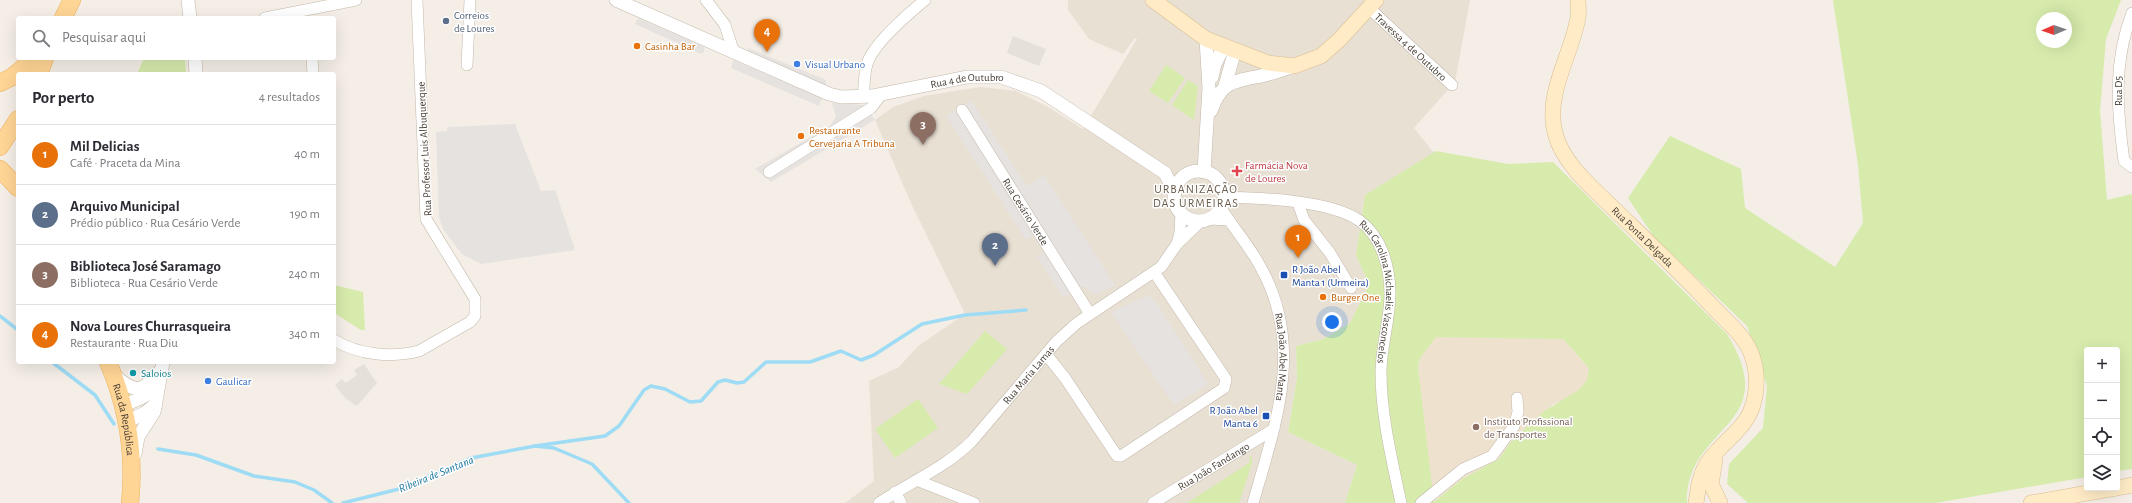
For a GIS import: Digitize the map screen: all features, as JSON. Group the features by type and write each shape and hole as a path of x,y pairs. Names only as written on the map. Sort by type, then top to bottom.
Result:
{"main road":[{"path":"64,16 72,0"},
{"path":"1153,0 1206,39 1268,63 1294,66 1321,56 1372,4"},
{"name":"Rua Ponta Delgada","path":"1578,0 1578,18 1555,95 1553,109 1554,132 1559,146 1587,183 1701,294 1737,332 1751,352 1755,368 1756,389 1753,405 1744,424 1706,465 1700,478 1696,503"},
{"path":"18,72 33,60"},
{"path":"40,72 44,60"},
{"path":"0,83 16,74"},
{"path":"0,147 16,122"},
{"path":"0,169 16,188"},
{"path":"0,187 16,190"},
{"name":"Rua da República","path":"110,368 126,413 132,480 130,503"},
{"path":"1716,453 1711,484 1720,503"},
{"path":"2120,487 2132,485"},
{"path":"2031,503 2099,491"}],"street":[{"path":"188,0 190,16"},
{"path":"288,16 310,14 356,0"},
{"name":"Rua Professor Luis Albuquerque","path":"336,341 366,353 411,353 419,351 470,322 475,316 477,308 476,299 426,219 417,0"},
{"path":"468,65 470,0"},
{"name":"Rua 4 de Outubro","path":"616,0 829,94 841,97 881,95 967,77 1001,77 1041,91 1165,173 1175,193"},
{"path":"706,0 726,25 734,53"},
{"path":"863,97 865,70 869,59 890,33 923,0"},
{"name":"Travessa 4 de Outubro","path":"1372,4 1452,85"},
{"name":"Rua D5","path":"2132,13 2126,29 2118,66 2118,116 2124,161 2132,167"},
{"path":"1204,172 1209,88 1206,39"},
{"path":"1209,88 1215,64 1230,48"},
{"path":"1225,86 1230,48"},
{"path":"195,60 196,72"},
{"path":"312,60 313,72"},
{"path":"1208,122 1217,95 1225,86 1240,79 1262,76 1294,66"},
{"path":"769,172 871,108 881,95"},
{"name":"Rua Cesário Verde","path":"962,110 1015,197 1090,314"},
{"path":"1165,173 1189,174 1204,172 1219,180 1223,202 1205,220"},
{"path":"1189,174 1180,182 1175,193 1177,207 1181,213 1193,220 1229,220"},
{"name":"Rua Carolina Michaelis Vasconcelos","path":"1223,202 1298,203 1342,211 1360,221 1377,240 1387,264 1390,294 1381,370 1382,400 1401,503"},
{"name":"Rua João Abel Manta","path":"1223,202 1229,220 1261,267 1272,293 1280,320 1284,347 1284,380 1274,429 1253,503"},
{"path":"1298,203 1304,220 1330,253 1351,288"},
{"name":"Rua Maria Lamas","path":"879,503 895,492 919,481 957,455 972,441 1057,340 1090,314 1161,267 1176,244 1180,233 1181,213"},
{"name":"Rua Maria Lamas","path":"1176,244 1205,220"},
{"path":"1046,354 1065,378 1117,456 1121,456 1224,388 1226,379 1154,272"},
{"path":"110,368 125,385 137,388 148,385 162,366"},
{"path":"132,480 138,437 154,412 162,366"},
{"path":"126,413 139,399 154,389 162,366"},
{"path":"1421,503 1463,469 1492,456 1514,426 1518,412 1517,398"},
{"path":"126,413 145,413 156,404"},
{"name":"Rua João Fandango","path":"1153,503 1274,429"},
{"path":"919,481 974,503"},
{"path":"895,492 901,503"}],"shaded area":[{"path":"1068,0 1470,0 1455,82 1414,128 1434,153 1365,195 1356,255 1369,285 1350,323 1323,339 1296,346 1297,378 1288,432 1357,465 1345,503 845,503 874,481 869,381 899,367 918,346 965,314 910,201 875,120 893,107 924,96 980,87 1016,91 1050,108 1083,129 1137,39 1135,38 1123,54 1089,39 1068,10"},
{"path":"638,18 704,47 704,52 701,54 635,24"},
{"path":"1013,36 1046,49 1039,66 1007,53"},
{"path":"748,48 826,80 826,88 748,54"},
{"path":"733,60 822,98 819,106 731,68"},
{"path":"971,100 1027,186 1044,175 1115,285 1097,294 1092,293 1085,286 1064,298 1037,257 1044,252 1033,235 1026,240 946,116"},
{"path":"832,103 864,105 875,120 771,182 755,169 830,126 836,116"},
{"path":"515,124 541,191 555,190 575,250 481,264 462,254 443,229 439,217 436,132 447,131 447,127"},
{"path":"1148,295 1158,305 1208,384 1174,405 1111,312"},
{"name":"Instituto Profissional de Transportes","path":"1436,336 1563,339 1589,368 1587,380 1579,390 1565,400 1553,404 1510,443 1499,459 1462,479 1433,502 1418,367 1420,358"},
{"path":"364,364 377,383 357,406 346,399 335,385 342,379 346,383 357,375 354,370"}],"green space":[{"path":"1833,0 2121,0 2106,39 2100,111 2107,200 2132,194 2132,469 2120,471 2120,347 2084,347 2084,478 1935,503 1748,503 1727,484 1729,464 1763,428 1767,386 1747,326 1654,237 1628,198 1670,136 1741,169 1745,208 1835,267 1863,223 1858,165"},
{"path":"143,60 185,60 186,72 138,72"},
{"path":"1166,65 1185,78 1168,103 1149,91"},
{"path":"1188,80 1198,86 1194,120 1172,105"},
{"path":"1436,151 1508,164 1553,162 1727,334 1742,365 1745,389 1739,408 1728,424 1701,456 1691,477 1687,503 1345,503 1357,465 1288,432 1297,378 1296,346 1323,339 1350,323 1369,285 1356,255 1365,195","holes":["1436,337 1563,339 1589,368 1587,380 1579,390 1544,411 1510,443 1499,459 1462,479 1434,502 1418,367 1420,358"]},
{"path":"336,285 363,292 365,330 361,330 336,314"},
{"path":"985,331 1007,349 967,394 939,384"},
{"path":"918,399 938,428 895,458 875,429"},
{"path":"1249,455 1252,458 1252,463 1239,503 1187,503 1249,463"}],"waterway":[{"path":"535,446 605,436 619,426 644,390 651,386 665,389 690,402 701,401 718,382 725,380 737,383 744,382 766,362 810,362 841,351 861,360 874,355 922,324 965,315 1026,310"},
{"path":"0,316 16,328"},
{"path":"55,364 95,395 114,424"},
{"name":"Ribeira de Santana","path":"343,503 399,489 471,458 535,446 554,448 592,464 629,503"},
{"name":"Ribeira de Santana","path":"158,449 196,455 254,476 295,482 314,490 332,503"}],"place":[{"name":"Correios de Loures","path":"446,21"},
{"name":"Casinha Bar","path":"637,46"},
{"name":"Nova Loures Churrasqueira","path":"767,52"},
{"name":"Visual Urbano","path":"797,64"},
{"name":"Restaurante Cervejaria A Tribuna","path":"801,136"},
{"name":"Biblioteca José Saramago","path":"923,145"},
{"name":"Farmácia Nova de Loures","path":"1237,171"},
{"name":"Mil Delicias","path":"1298,258"},
{"name":"Arquivo Municipal","path":"995,266"},
{"name":"R João Abel Manta 1 (Urmeira)","path":"1284,275"},
{"name":"Burger One","path":"1323,297"},
{"name":"Saloios","path":"133,373"},
{"name":"Gaulicar","path":"208,381"},
{"name":"R João Abel Manta 6","path":"1266,416"},
{"name":"Instituto Profissional de Transportes","path":"1476,427"}],"district":[{"name":"URBANIZAÇÃO DAS URMEIRAS","path":"1196,196"}]}
